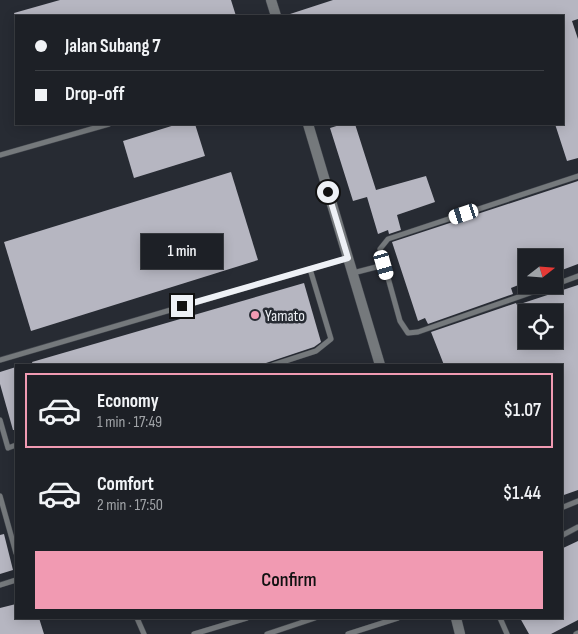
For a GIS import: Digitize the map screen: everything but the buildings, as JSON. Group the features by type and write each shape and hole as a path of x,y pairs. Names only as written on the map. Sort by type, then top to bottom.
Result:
{"street":[{"path":"271,0 276,15"},
{"path":"308,125 379,364"},
{"path":"456,619 460,634"}],"lane":[{"path":"0,154 105,125"},
{"path":"527,294 418,332 408,333 400,321 380,249 388,239 578,176"},
{"path":"0,360 348,258"},
{"path":"352,273 384,265"},
{"path":"276,364 316,352 331,338 310,269"},
{"path":"563,281 578,276"},
{"path":"0,420 8,448 15,445"},
{"path":"0,496 15,549"},
{"path":"563,507 578,500"},
{"path":"563,535 578,527"},
{"path":"0,585 15,580"},
{"path":"137,619 144,634"},
{"path":"194,634 243,619"},
{"path":"267,634 312,619"},
{"path":"348,634 395,619"},
{"path":"500,619 507,634"}],"place":[{"name":"Yamato","path":"255,315"}],"route":[{"path":"182,306 348,258 328,192"}]}
